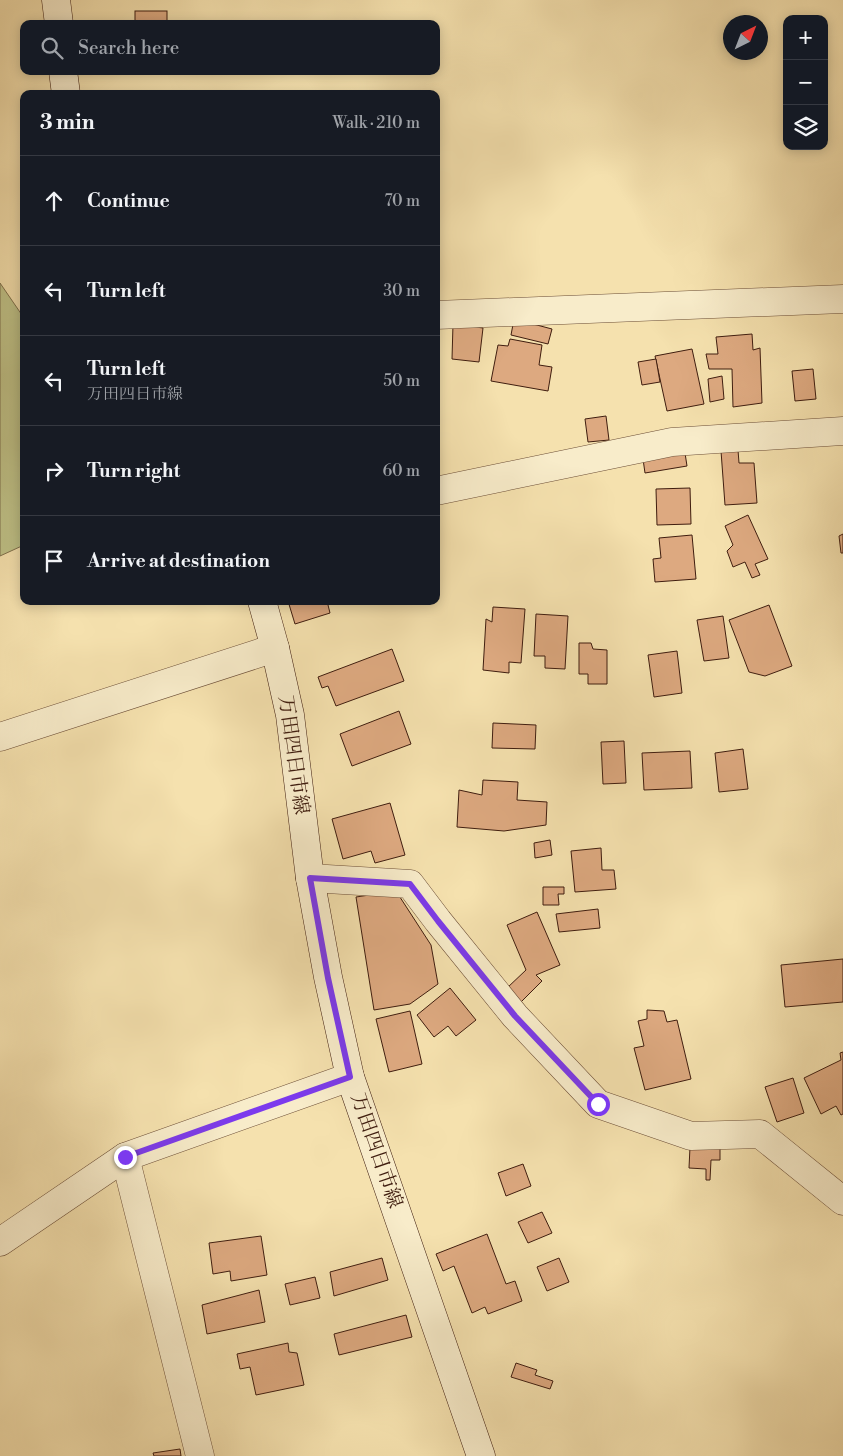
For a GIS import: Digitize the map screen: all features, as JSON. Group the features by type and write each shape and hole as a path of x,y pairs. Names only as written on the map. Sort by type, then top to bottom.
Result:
{"street":[{"path":"56,0 58,20"},
{"path":"64,75 65,90"},
{"path":"440,315 843,299"},
{"path":"440,490 672,442 843,431"},
{"name":"万田四日市線","path":"263,605 290,715 310,878 328,978 350,1077 481,1456"},
{"path":"0,737 275,648"},
{"path":"310,878 410,884 515,1016 598,1104 691,1136 760,1134 843,1201"},
{"path":"0,1242 125,1157 350,1077"},
{"path":"125,1157 200,1456"}],"green space":[{"path":"0,283 20,312 20,547 0,556"}],"building":[{"path":"135,11 167,11 167,20 135,20"},
{"path":"514,319 552,329 548,344 511,335"},
{"path":"453,324 483,328 479,362 452,359"},
{"path":"752,334 753,350 760,348 762,403 733,407 732,369 709,369 706,354 718,354 716,337"},
{"path":"510,339 542,345 539,365 552,367 548,391 491,381 498,345 508,346"},
{"path":"692,349 704,404 667,411 655,356"},
{"path":"656,359 660,382 642,385 638,362"},
{"path":"813,369 816,399 795,401 792,371"},
{"path":"722,376 724,399 710,402 708,379"},
{"path":"606,416 609,440 588,442 585,419"},
{"path":"738,450 739,463 754,463 757,503 725,505 721,451"},
{"path":"685,453 687,466 645,473 643,459"},
{"path":"690,488 691,524 657,525 656,489"},
{"path":"748,515 768,559 755,564 760,575 752,578 745,562 733,567 727,551 733,545 725,526"},
{"path":"843,534 843,553 841,553 839,536"},
{"path":"692,535 696,579 655,582 653,559 661,558 659,538"},
{"path":"289,605 328,605 330,613 295,624"},
{"path":"769,605 792,666 765,676 749,672 729,620"},
{"path":"493,607 525,609 521,663 509,662 509,673 483,670 486,619 492,622"},
{"path":"536,614 568,616 565,669 545,668 545,656 534,656"},
{"path":"723,616 729,658 704,661 697,620"},
{"path":"579,643 591,643 593,649 607,650 607,684 588,684 588,674 579,674"},
{"path":"392,649 404,681 336,706 328,686 322,688 318,677"},
{"path":"677,651 682,693 654,697 648,655"},
{"path":"399,711 411,744 352,766 340,734"},
{"path":"493,723 536,725 535,749 492,748"},
{"path":"624,741 626,783 603,784 601,742"},
{"path":"743,749 748,789 719,792 715,753"},
{"path":"690,751 692,788 644,790 642,753"},
{"path":"483,780 518,782 517,800 547,802 546,825 504,831 457,827 459,790 482,795"},
{"path":"390,803 405,855 375,863 371,851 343,859 332,819"},
{"path":"550,840 552,855 535,858 534,843"},
{"path":"601,848 602,870 614,870 616,889 575,892 571,851"},
{"path":"543,887 564,887 564,894 558,894 559,905 543,905"},
{"path":"396,891 431,945 438,984 410,1004 374,1010 356,897"},
{"path":"598,909 600,928 559,932 556,914"},
{"path":"537,912 560,965 536,975 542,981 521,1002 507,988 526,970 507,925"},
{"path":"843,959 843,1002 785,1007 781,965"},
{"path":"450,988 476,1020 456,1036 448,1026 434,1037 417,1015"},
{"path":"647,1010 664,1011 667,1022 677,1020 691,1079 645,1090 634,1048 644,1046 638,1021 647,1019"},
{"path":"410,1011 422,1064 389,1072 376,1019"},
{"path":"843,1052 843,1114 841,1115 836,1106 821,1114 804,1078 841,1060 840,1053"},
{"path":"793,1078 804,1113 777,1122 765,1087"},
{"path":"690,1147 720,1148 720,1160 711,1160 710,1180 706,1180 706,1169 689,1168"},
{"path":"523,1164 531,1186 506,1196 498,1173"},
{"path":"542,1212 552,1233 528,1243 518,1222"},
{"path":"487,1234 506,1284 515,1281 522,1301 488,1314 485,1307 472,1313 454,1266 443,1271 436,1254"},
{"path":"261,1236 267,1275 231,1281 230,1271 213,1274 209,1243"},
{"path":"382,1258 388,1280 334,1296 330,1272"},
{"path":"559,1258 569,1282 547,1291 537,1267"},
{"path":"315,1277 320,1298 290,1305 285,1284"},
{"path":"259,1290 265,1322 207,1334 202,1305"},
{"path":"406,1315 412,1337 339,1355 334,1334"},
{"path":"288,1343 289,1352 297,1353 304,1385 256,1395 250,1367 240,1369 237,1354"},
{"path":"516,1363 537,1370 535,1375 553,1381 550,1389 511,1377"},
{"path":"180,1449 181,1456 154,1456 153,1453"}],"route":[{"path":"125,1157 350,1077 328,978 310,878 410,884 515,1016 598,1104"}]}
